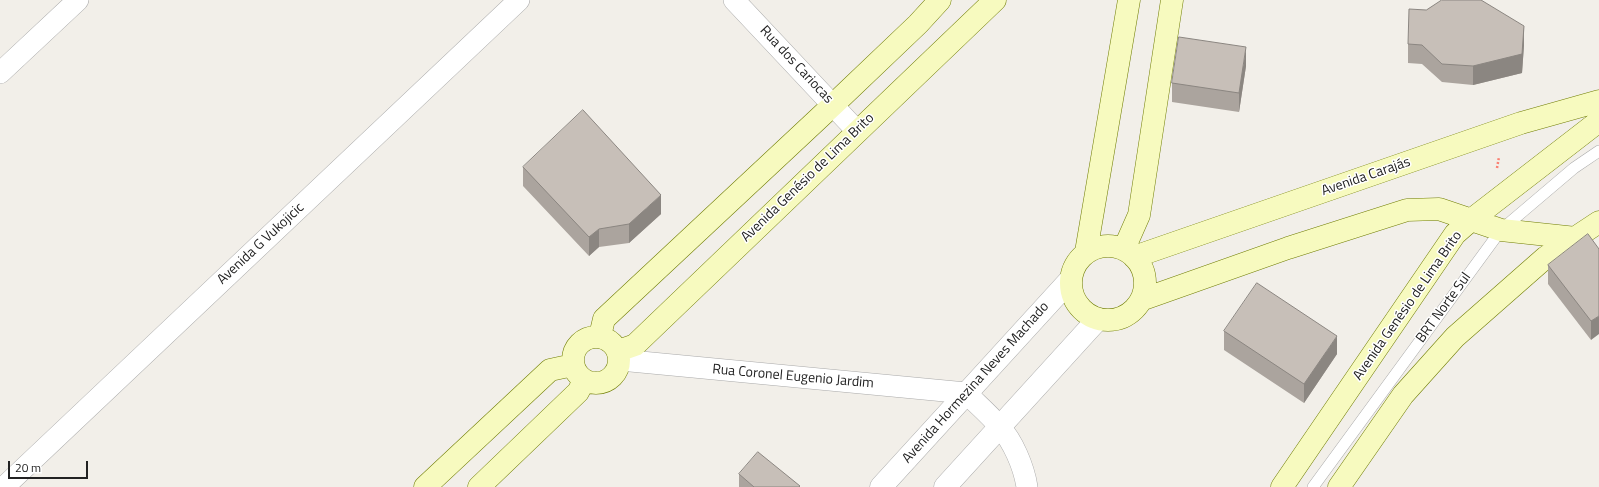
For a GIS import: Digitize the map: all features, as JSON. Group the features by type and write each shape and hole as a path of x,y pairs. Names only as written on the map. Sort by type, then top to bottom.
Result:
{"main road":[{"path":"600,336 604,319 833,105 918,24 940,0"},
{"name":"Avenida Genésio de Lima Brito","path":"619,356 635,345 995,0"},
{"path":"1086,252 1129,0"},
{"path":"1129,253 1139,216 1172,0"},
{"name":"Avenida Carajás","path":"1129,253 1521,123 1599,101"},
{"name":"Avenida Genésio de Lima Brito","path":"1282,487 1455,234 1599,121"},
{"path":"1141,300 1288,248 1408,210 1439,209 1501,230 1576,238"},
{"path":"1339,487 1403,395 1455,337 1546,257 1599,222"},
{"path":"1098,246 1111,246 1129,253 1143,270 1145,285 1141,300 1130,312 1116,319 1098,319 1083,311 1073,297 1070,280 1075,265 1086,252 1098,246"},
{"path":"425,487 550,370 579,373 596,383 608,380 616,372 619,356 612,342 600,336 589,337 579,343 573,353 579,373 578,392 478,487"}],"street":[{"path":"0,73 78,0"},
{"name":"Avenida G Vukojicic","path":"4,485 519,0"},
{"name":"Rua dos Cariocas","path":"734,0 857,131"},
{"name":"Avenida Hormezina Neves Machado","path":"881,487 1070,280"},
{"path":"945,487 1098,319"},
{"name":"Rua Coronel Eugenio Jardim","path":"619,356 966,393"},
{"path":"966,393 1000,427 1018,456 1025,473 1027,487"}],"lane":[{"name":"BRT Norte Sul","path":"1312,487 1501,230 1574,168 1599,151"}],"building":[{"path":"1442,0 1481,0 1524,26 1522,54 1473,66 1442,64 1422,45 1408,44 1409,9 1426,10"},
{"path":"1179,37 1246,47 1239,93 1172,83"},
{"path":"583,110 661,195 629,224 599,229 589,237 523,167"},
{"path":"1588,234 1599,249 1599,316 1591,321 1548,265"},
{"path":"1257,283 1337,336 1304,384 1224,331"},
{"path":"758,452 800,486 754,487 739,474"}]}
